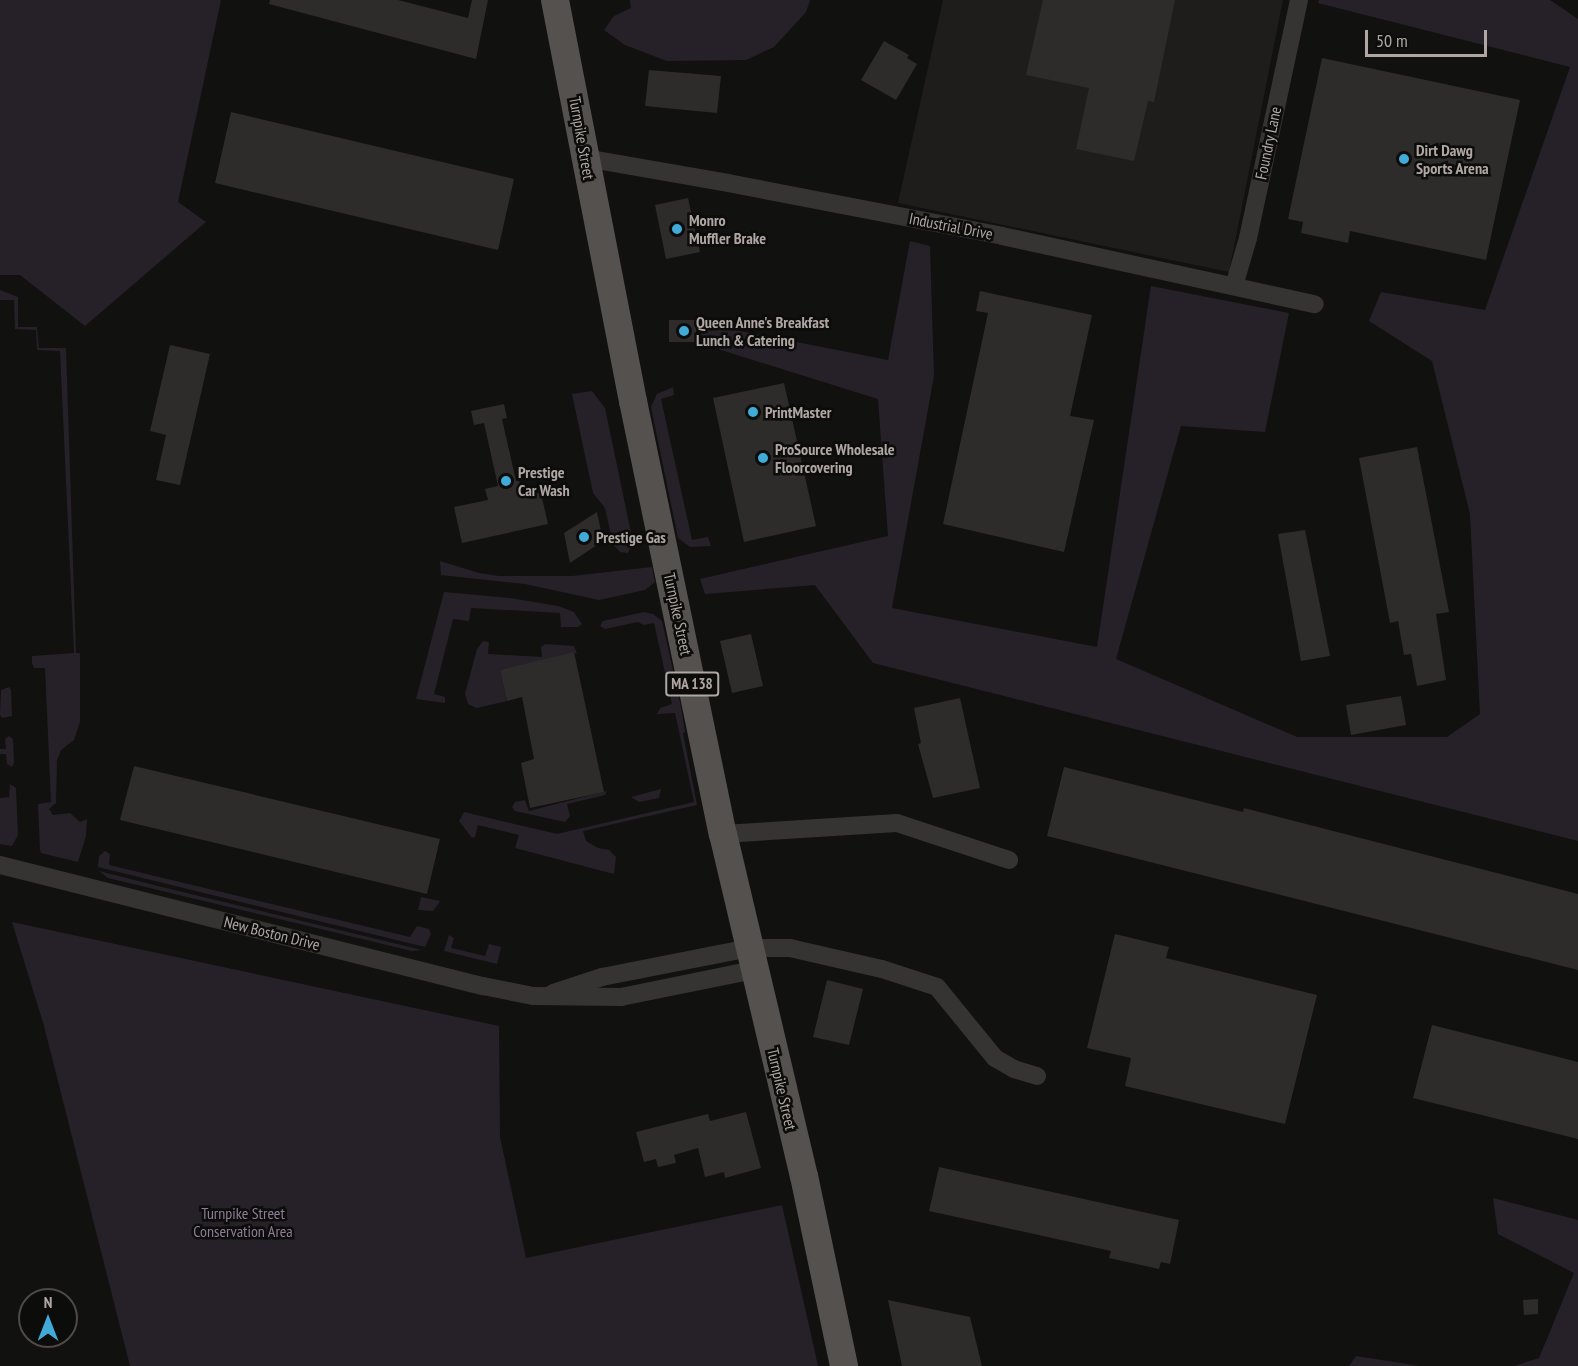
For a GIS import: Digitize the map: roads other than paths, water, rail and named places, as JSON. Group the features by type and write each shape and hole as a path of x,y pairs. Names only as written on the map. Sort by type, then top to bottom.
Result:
{"main road":[{"name":"Turnpike Street","path":"555,0 723,834 804,1176 844,1366"}],"street":[{"name":"Foundry Lane","path":"1234,286 1248,238 1299,0"},
{"name":"Industrial Drive","path":"585,158 812,199 1315,304"},
{"path":"723,834 897,823 1009,860"},
{"name":"New Boston Drive","path":"0,865 483,986 533,996 621,997 790,948 882,969 937,987 995,1058 1014,1069 1037,1076"}],"place":[{"name":"Dirt Dawg Sports Arena","path":"1404,159"},
{"name":"Monro Muffler Brake","path":"677,229"},
{"name":"Queen Anne's Breakfast Lunch & Catering","path":"684,331"},
{"name":"PrintMaster","path":"753,412"},
{"name":"ProSource Wholesale Floorcovering","path":"763,458"},
{"name":"Prestige Car Wash","path":"506,481"},
{"name":"Prestige Gas","path":"584,537"}],"park label":[{"name":"Turnpike Street Conservation Area","path":"243,1222"}]}
